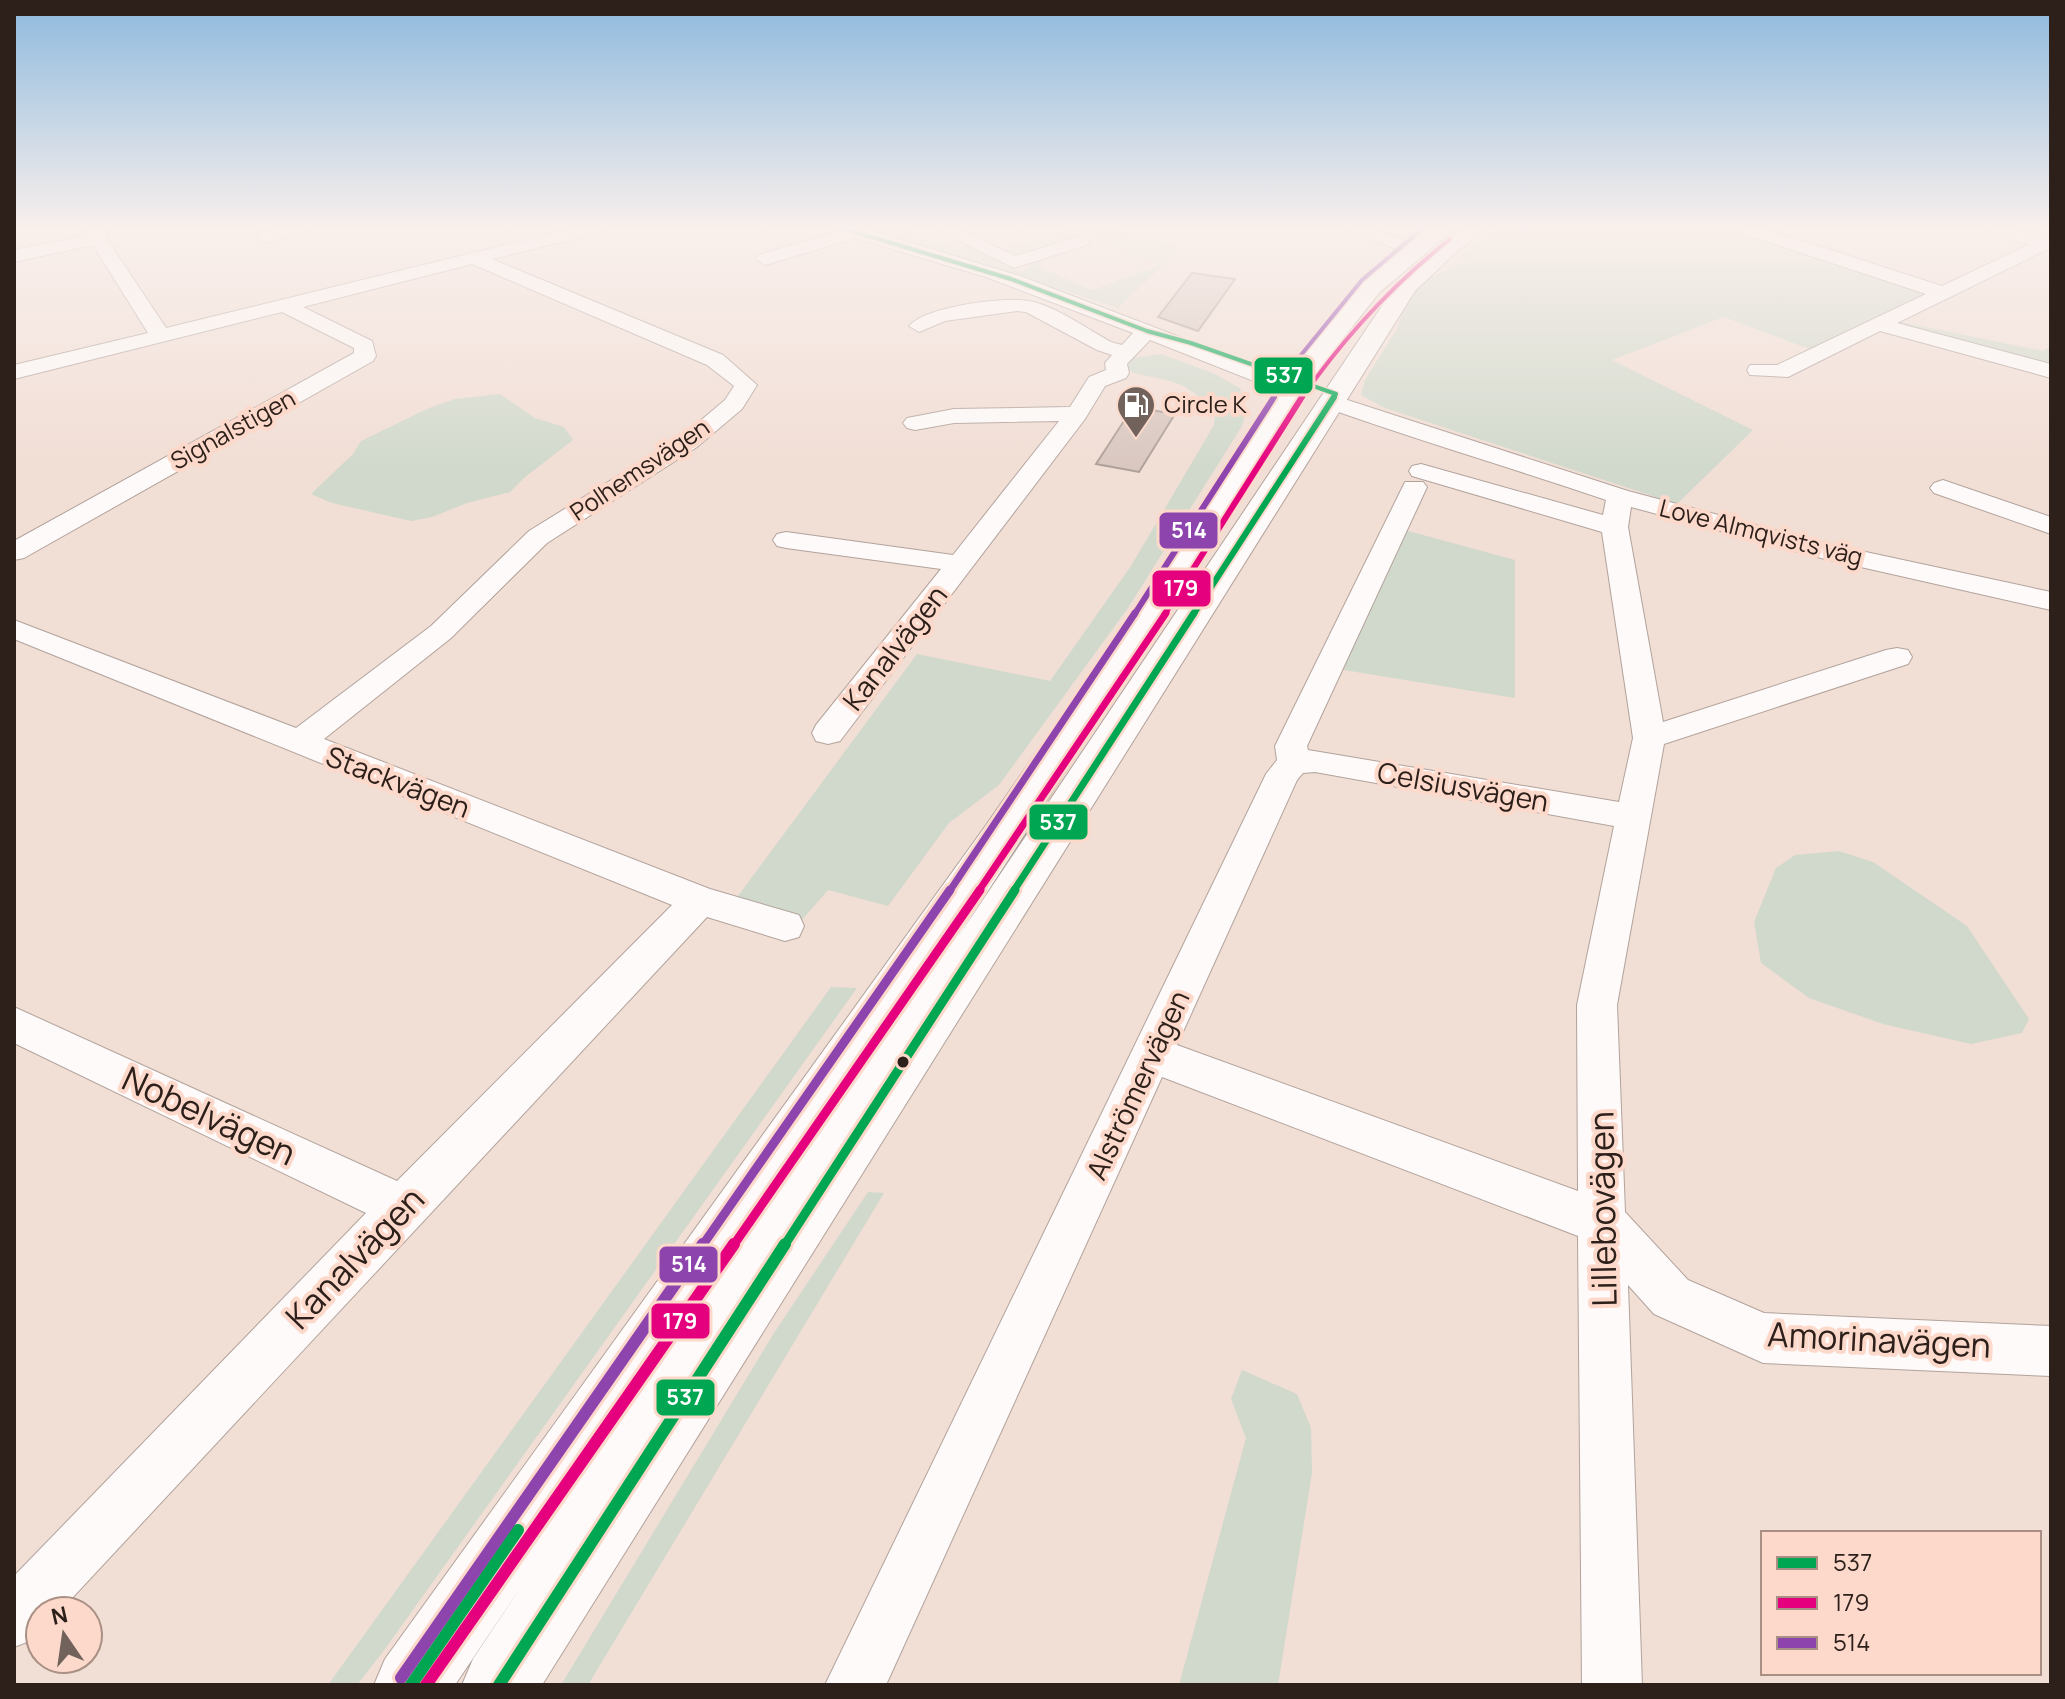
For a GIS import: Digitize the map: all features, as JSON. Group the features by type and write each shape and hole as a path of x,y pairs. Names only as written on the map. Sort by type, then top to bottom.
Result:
{"main road":[{"path":"499,1685 1314,391 1342,323 1359,308"},
{"path":"411,1685 1081,718 1210,521 1314,391 1387,308"}],"street":[{"path":"143,308 160,335"},
{"path":"14,372 276,308"},
{"name":"Signalstigen","path":"14,552 365,356 365,345 291,308"},
{"name":"Polhemsvägen","path":"298,743 441,632 538,537 689,442 734,404 746,385 715,360 592,308"},
{"path":"919,326 940,316 994,308"},
{"path":"1033,308 1104,346 1125,352"},
{"name":"Love Almqvists väg","path":"1088,308 1147,331 1185,350 1314,391 1440,440 1475,448 1617,512"},
{"path":"1758,370 1780,372 1911,308"},
{"path":"1880,325 2051,371"},
{"name":"Kanalvägen","path":"828,733 1077,414 1097,382 1118,373 1116,363 1147,331"},
{"path":"915,423 954,416 1077,414"},
{"name":"Love Almqvists väg","path":"1417,479 1821,550 2051,601"},
{"name":"Alströmervägen","path":"855,1685 1283,774 1294,763 1291,746 1417,479"},
{"path":"1943,488 2051,526"},
{"name":"Lillebovägen","path":"1612,1685 1597,1005 1649,738 1617,512"},
{"name":"Kanalvägen","path":"786,540 961,564"},
{"name":"Stackvägen","path":"14,629 700,901 785,926"},
{"path":"1649,738 1897,657"},
{"name":"Celsiusvägen","path":"1294,763 1315,761 1632,817"},
{"name":"Kanalvägen","path":"14,1618 403,1207 700,901"},
{"name":"Nobelvägen","path":"14,1024 403,1207"},
{"name":"Amorinavägen","path":"1153,1055 1604,1223 1671,1297 1763,1338 2051,1351"}],"shaded area":[{"path":"1404,308 1898,308 1815,351 1724,317 1612,360 1753,430 1677,504 1385,408 1361,395 1365,380 1397,329"},
{"path":"1897,321 2043,351 2051,346 2051,368 1888,325"},
{"path":"1161,354 1213,373 1240,388 1245,416 1242,426 1128,608 999,785 949,823 888,906 828,890 801,921 735,900 917,654 1050,681 1131,566 1214,425 1215,415 1188,389 1170,381 1133,373 1127,368 1132,358"},
{"path":"500,394 535,418 564,427 573,440 510,492 411,521 332,503 311,494 353,454 361,441 455,399"},
{"path":"1401,529 1515,560 1515,698 1338,669"},
{"path":"1839,851 1873,862 1967,926 2029,1019 2022,1033 1971,1044 1883,1024 1809,998 1761,963 1754,922 1776,868 1795,855"},
{"path":"831,987 857,988 385,1649 357,1685 328,1685"},
{"path":"868,1192 884,1193 588,1685 561,1685 774,1333"},
{"path":"1242,1370 1297,1394 1311,1428 1312,1473 1278,1685 1179,1685 1246,1438 1231,1399"}],"building":[{"path":"1165,308 1214,308 1198,331 1158,317"},
{"name":"Circle K","path":"1133,407 1175,414 1139,472 1096,464"}],"transit line":[{"name":"537","path":"499,1685 1336,394 1088,308"},
{"name":"514","path":"401,1678 990,832 1152,588 1301,355 1339,308"},
{"name":"179","path":"426,1685 1010,845 1159,623 1322,368 1372,308"},
{"name":"537","path":"411,1685 518,1530"}],"place":[{"name":"Circle K","path":"1136,439"}]}
